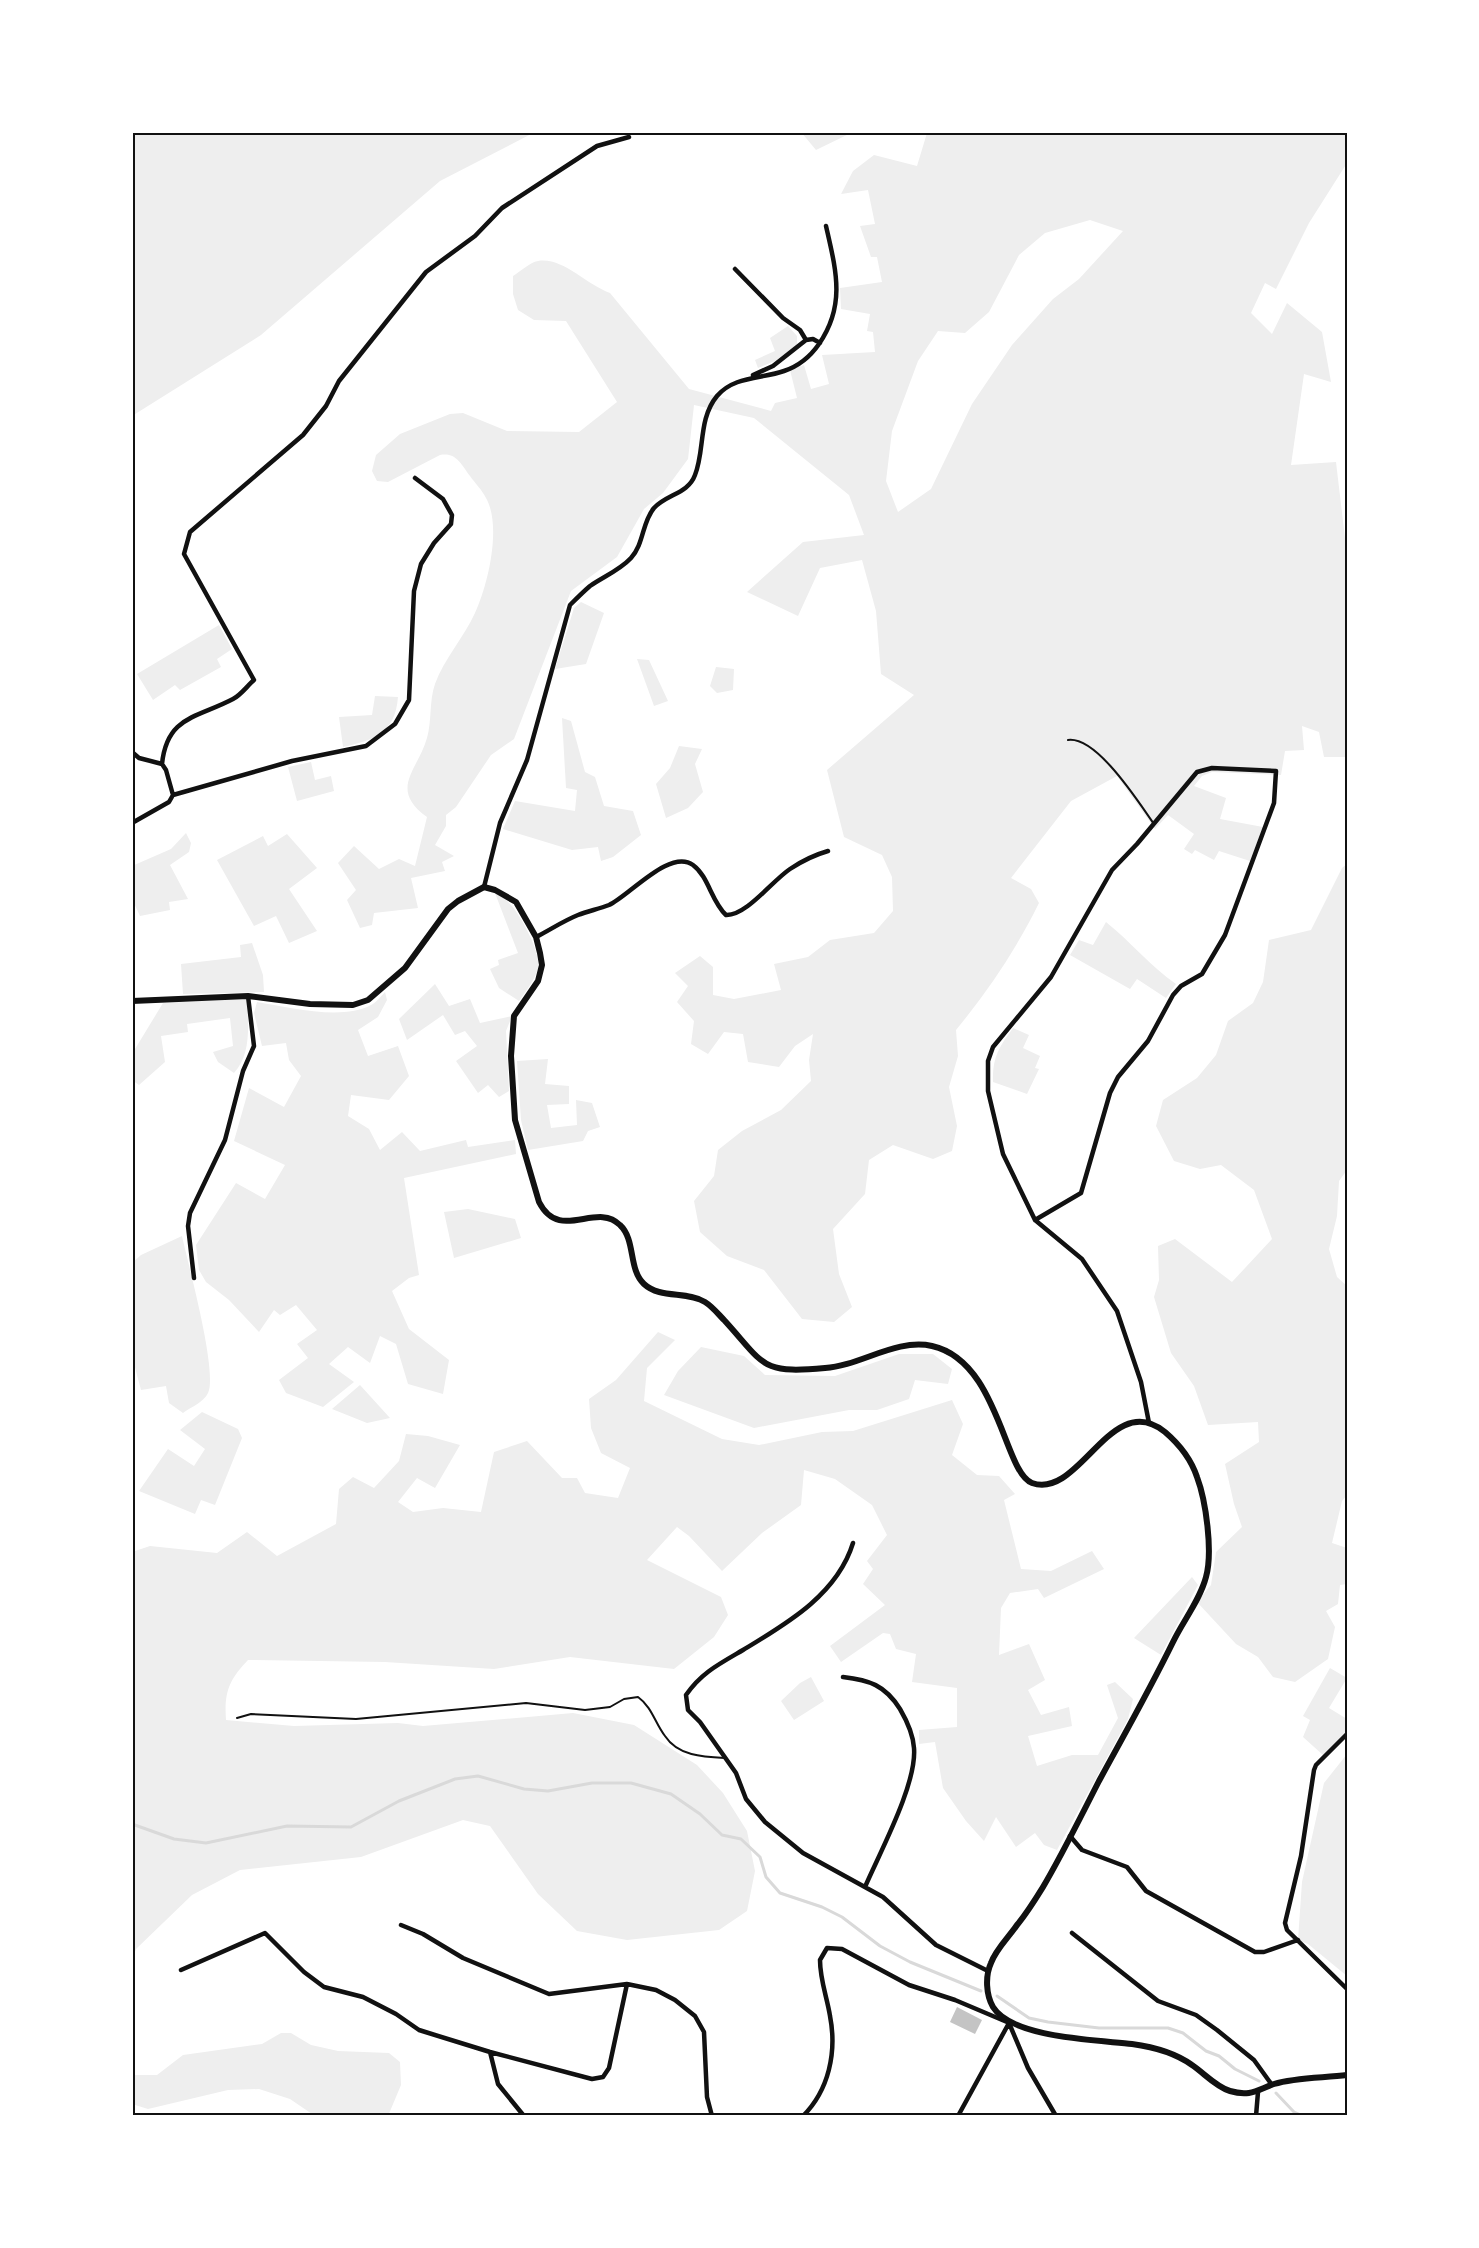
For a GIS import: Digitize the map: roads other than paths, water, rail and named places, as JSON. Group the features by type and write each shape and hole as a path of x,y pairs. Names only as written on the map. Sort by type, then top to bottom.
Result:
{"street":[{"path":"162,764 168,736 179,725 193,716 236,698 254,680 184,554 190,532 303,435 326,406 339,381 426,272 475,236 502,208 597,146 629,137"},
{"path":"742,380 783,372 802,363 828,331 836,308 836,270 826,226"},
{"path":"735,269 783,318 800,330 806,340"},
{"path":"484,887 500,823 527,760 570,605 588,587 631,557 655,508 688,488 696,474 700,441 708,412 726,387 773,366 806,340 813,339 820,343"},
{"path":"132,823 169,802 173,795 292,760 366,746 387,731 409,700 414,591 422,564 434,543 451,524 452,515 443,499 415,478"},
{"path":"132,752 139,758 162,764 173,795"},
{"path":"1035,1220 1081,1193 1108,1101 1118,1077 1157,1028 1173,995 1181,986 1202,974 1225,935 1274,803 1276,771 1202,769 1112,870 1051,977 993,1047 988,1061 988,1091 1003,1154 1035,1220 1082,1259 1117,1311 1141,1382 1149,1423"},
{"path":"536,936 578,915 610,904 659,869 679,861 692,864 708,884 721,911 726,915 732,915 746,908 789,870 814,855 828,851"},
{"path":"132,1001 248,996 353,1005 368,1000 405,968 448,909 484,887 495,890 516,902 536,936 542,965 538,981 514,1016 510,1056 515,1120 539,1202 546,1214 560,1221 594,1218 614,1220 626,1232 636,1271 643,1284 659,1292 691,1297 710,1305 752,1355 768,1367 830,1368 909,1346 933,1346 945,1352 958,1360 978,1380 1003,1426 1015,1462 1024,1478 1031,1483 1040,1484 1061,1479 1124,1426 1149,1423 1169,1436 1183,1450 1198,1478 1209,1561 1207,1574 1159,1673 1044,1885 991,1959 988,1971 987,1993 990,2003 1009,2023 1028,2068 1056,2116"},
{"path":"194,1278 188,1226 190,1213 225,1140 243,1071 254,1046 248,996"},
{"path":"853,1543 847,1561 821,1594 798,1616 698,1678 686,1695 688,1710 700,1722 736,1773 746,1799 765,1822 803,1853 883,1897 936,1945 988,1971"},
{"path":"843,1677 869,1680 894,1700 909,1724 914,1748 913,1769 865,1887"},
{"path":"1347,1734 1316,1765 1312,1777 1301,1856 1285,1923 1287,1930 1347,1989"},
{"path":"1070,1836 1082,1850 1127,1867 1146,1891 1255,1952 1264,1952 1298,1940"},
{"path":"401,1925 423,1934 463,1958 549,1994 627,1984 656,1990 675,2000 701,2024 704,2032 707,2097 712,2116"},
{"path":"181,1970 265,1933 304,1972 324,1987 363,1997 396,2014 419,2030 490,2052 592,2079 603,2077 609,2068 627,1984"},
{"path":"1072,1933 1158,2001 1196,2016 1230,2041 1254,2060 1272,2085"},
{"path":"803,2116 822,2094 829,2071 831,2017 820,1960 827,1948 842,1949 909,1985 955,2000 1009,2023 1067,2037 1164,2050 1187,2061 1230,2091 1258,2092 1272,2085 1347,2075"},
{"path":"958,2116 1009,2023"},
{"path":"490,2052 498,2084 524,2116"},
{"path":"1256,2116 1258,2092"}],"lane":[{"path":"1068,740 1077,740 1114,768 1154,824"},
{"path":"237,1718 251,1714 356,1719 526,1703 585,1710 610,1707 624,1699 638,1697 645,1702 665,1737 674,1746 686,1753 725,1758"}],"waterway":[{"path":"132,1824 174,1839 206,1843 287,1826 351,1827 399,1801 455,1779 478,1776 524,1789 548,1791 592,1783 631,1783 671,1794 700,1814 722,1835 741,1839 760,1857 766,1877 780,1893 822,1907 842,1917 880,1946 910,1962 981,1991"},
{"path":"997,1996 1029,2018 1048,2022 1099,2028 1168,2028 1183,2033 1206,2051 1219,2056 1235,2069 1259,2081"},
{"path":"1276,2093 1294,2112 1303,2116"}]}
